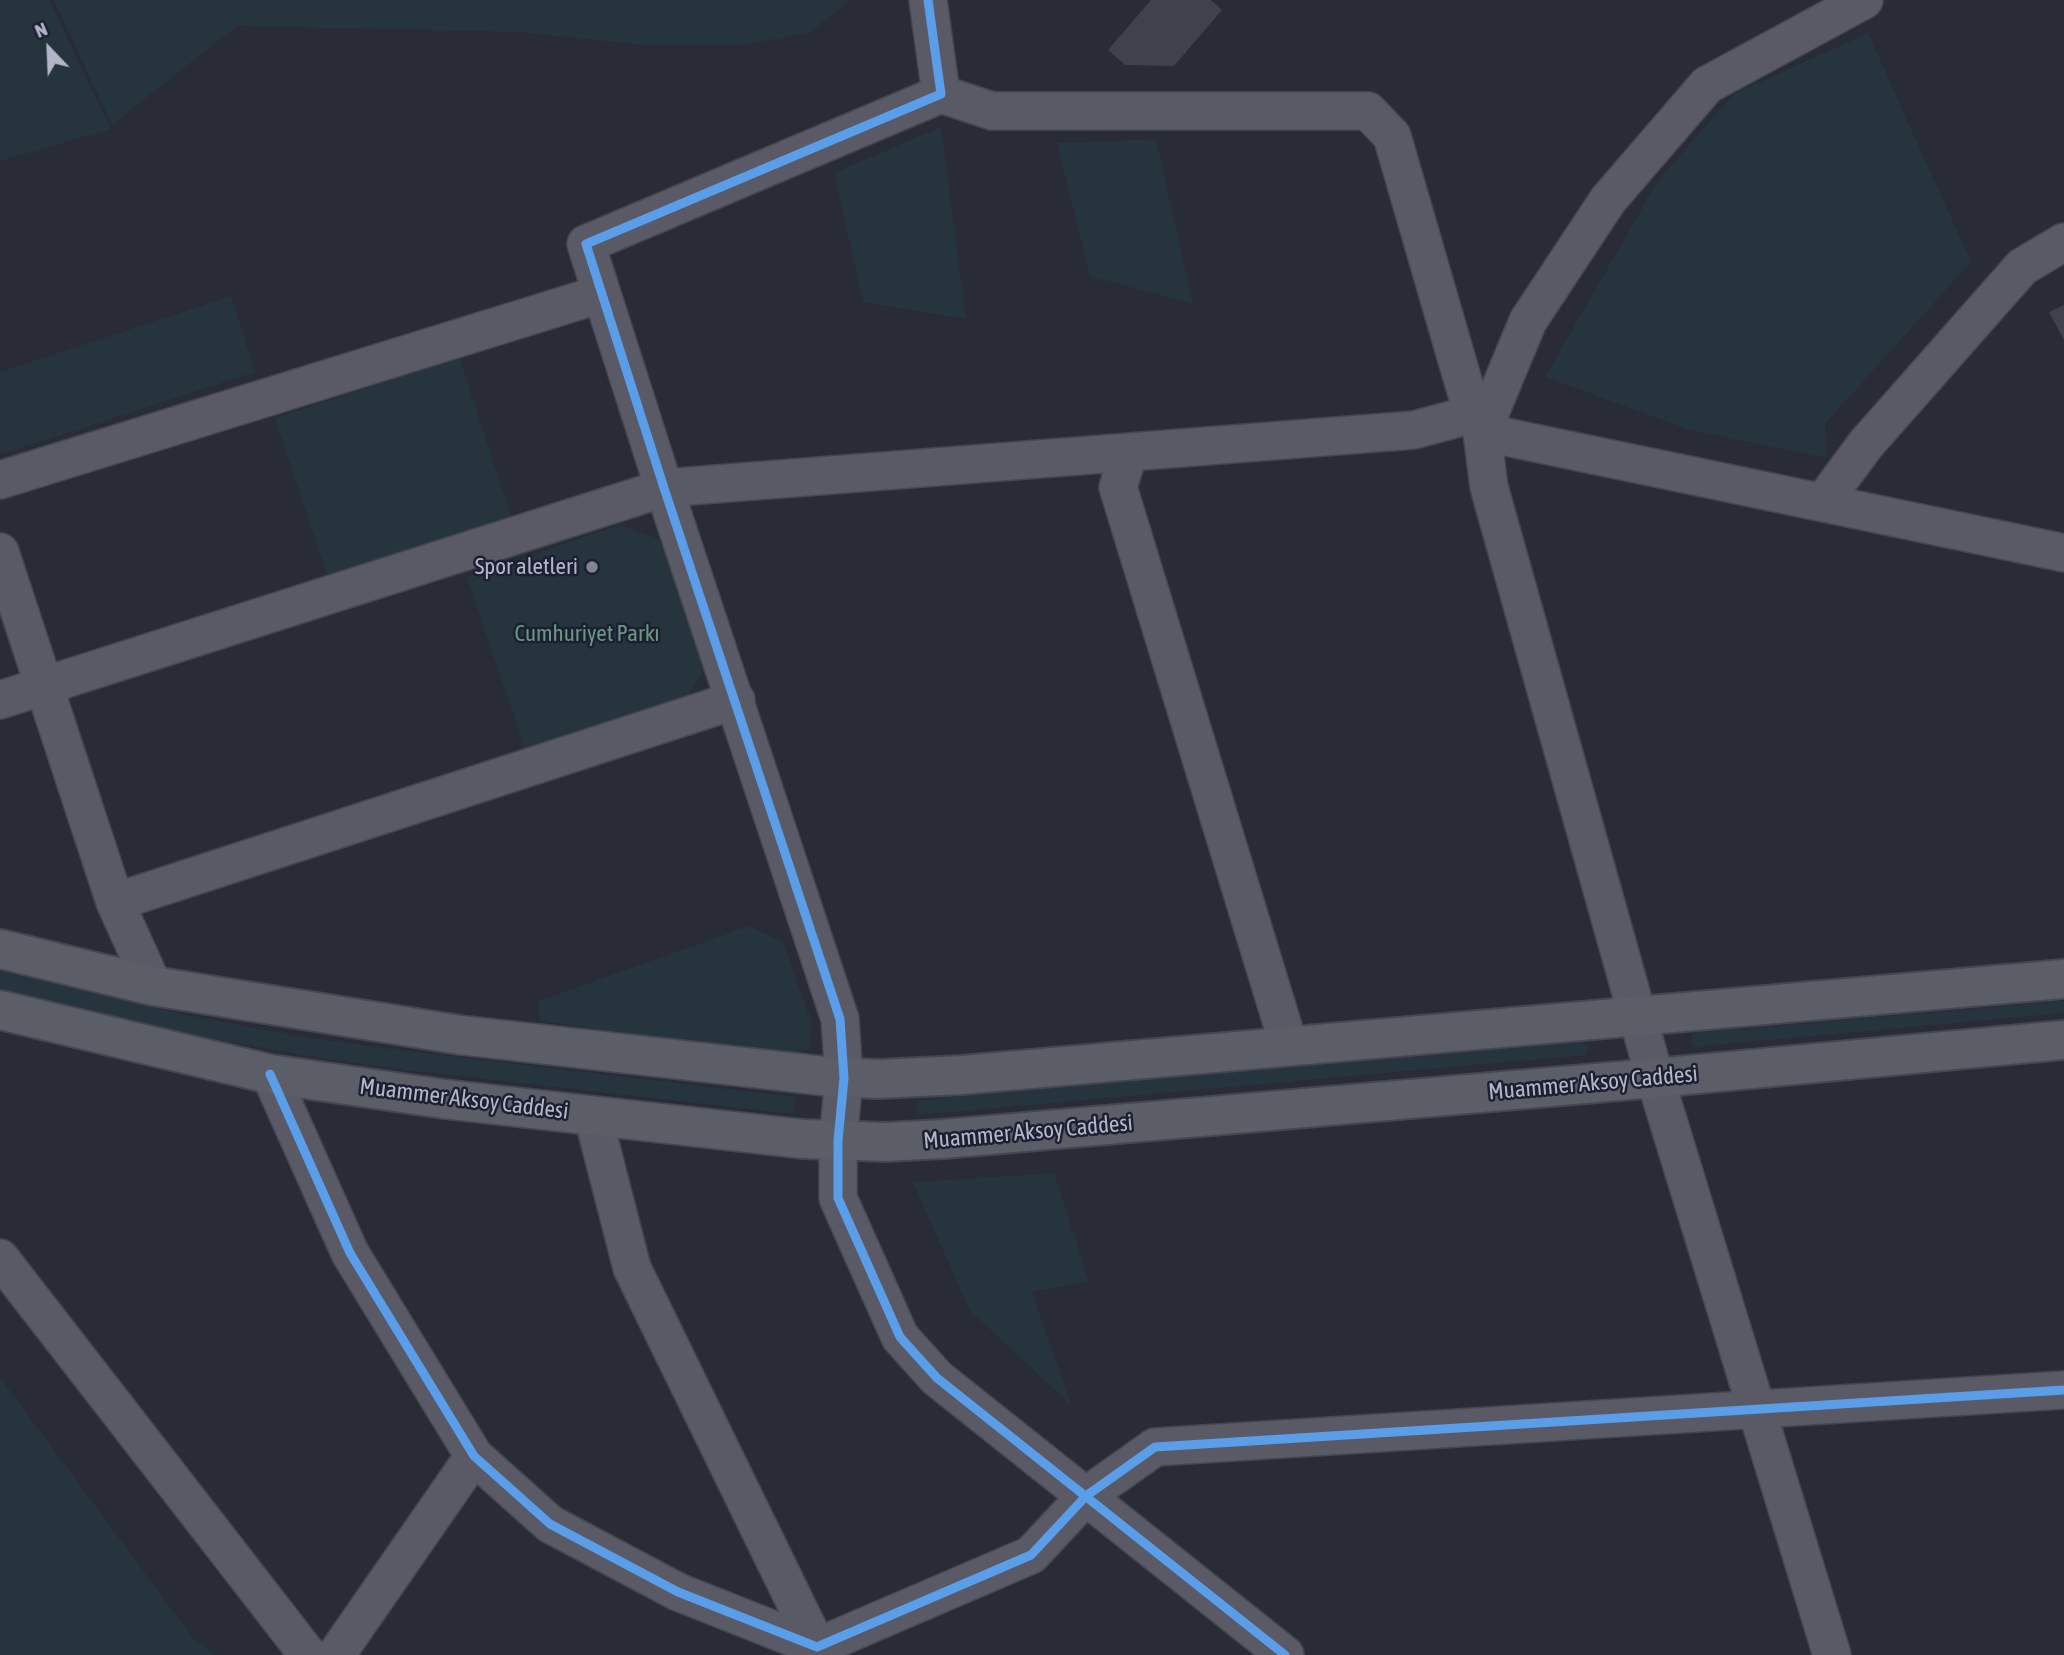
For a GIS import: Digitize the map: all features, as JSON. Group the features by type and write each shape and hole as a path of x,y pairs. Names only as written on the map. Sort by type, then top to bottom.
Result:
{"main road":[{"path":"0,949 153,986 460,1035 844,1078 878,1079 962,1075 2064,979"},
{"name":"Muammer Aksoy Caddesi","path":"0,1010 270,1073 444,1099 803,1139 886,1142 1655,1078 2064,1040"}],"street":[{"path":"929,0 941,94"},
{"path":"1477,423 1528,320 1608,200 1707,85 1864,0"},
{"path":"1285,1655 937,1378 901,1337 838,1198 838,1141 844,1078 840,1019 586,244 941,94 992,111 1368,111 1392,136 1477,423 1489,487 1655,1078 1832,1655"},
{"path":"1823,502 1866,444 2022,267 2064,242"},
{"path":"0,480 601,295"},
{"path":"0,700 664,488 1477,423 1823,502 2064,553"},
{"path":"1129,452 1118,487 1289,1046"},
{"path":"0,552 115,902 153,986"},
{"path":"115,902 736,700"},
{"path":"270,1073 350,1253 474,1456 550,1524 678,1592 819,1651 1031,1555 1086,1496 1155,1447 2064,1390"},
{"path":"593,1116 632,1268 819,1651"},
{"path":"0,1258 308,1655"},
{"path":"336,1655 474,1456"}],"green space":[{"path":"0,0 49,0 111,129 0,161"},
{"path":"54,0 851,0 809,33 741,45 643,45 519,32 237,26 112,125"},
{"path":"1868,33 1971,262 1825,424 1826,458 1687,429 1545,377 1659,179 1734,94"},
{"path":"941,127 966,319 863,302 834,173"},
{"path":"1156,139 1193,304 1090,276 1057,143"},
{"path":"231,296 255,372 0,455 0,372"},
{"path":"459,357 511,516 328,577 275,418"},
{"name":"Cumhuriyet Parkı","path":"619,525 662,540 706,669 687,697 526,752 467,577"},
{"path":"749,926 783,942 811,1021 809,1049 789,1055 540,1021 538,1001"},
{"path":"0,971 167,1011 291,1035 796,1097 792,1114 327,1059 206,1038 0,988"},
{"path":"2064,1001 2064,1013 1692,1047 1692,1033"},
{"path":"1583,1042 1589,1048 1586,1055 918,1115 917,1100"},
{"path":"1054,1173 1089,1281 1032,1292 1072,1406 970,1311 913,1182"},
{"path":"0,1377 193,1638 215,1655 0,1655"}],"building":[{"path":"1151,0 1211,0 1222,10 1174,66 1125,65 1108,50"},
{"path":"2064,305 2064,340 2049,312"}],"cycle path":[{"path":"928,0 941,94 586,244 840,1019 844,1078 838,1141 838,1198 900,1337 937,1378 1285,1655"},
{"path":"270,1074 350,1253 474,1456 550,1524 678,1592 817,1647 1031,1555 1086,1496 1155,1447 2064,1390"}],"place":[{"name":"Spor aletleri","path":"592,567"}]}
